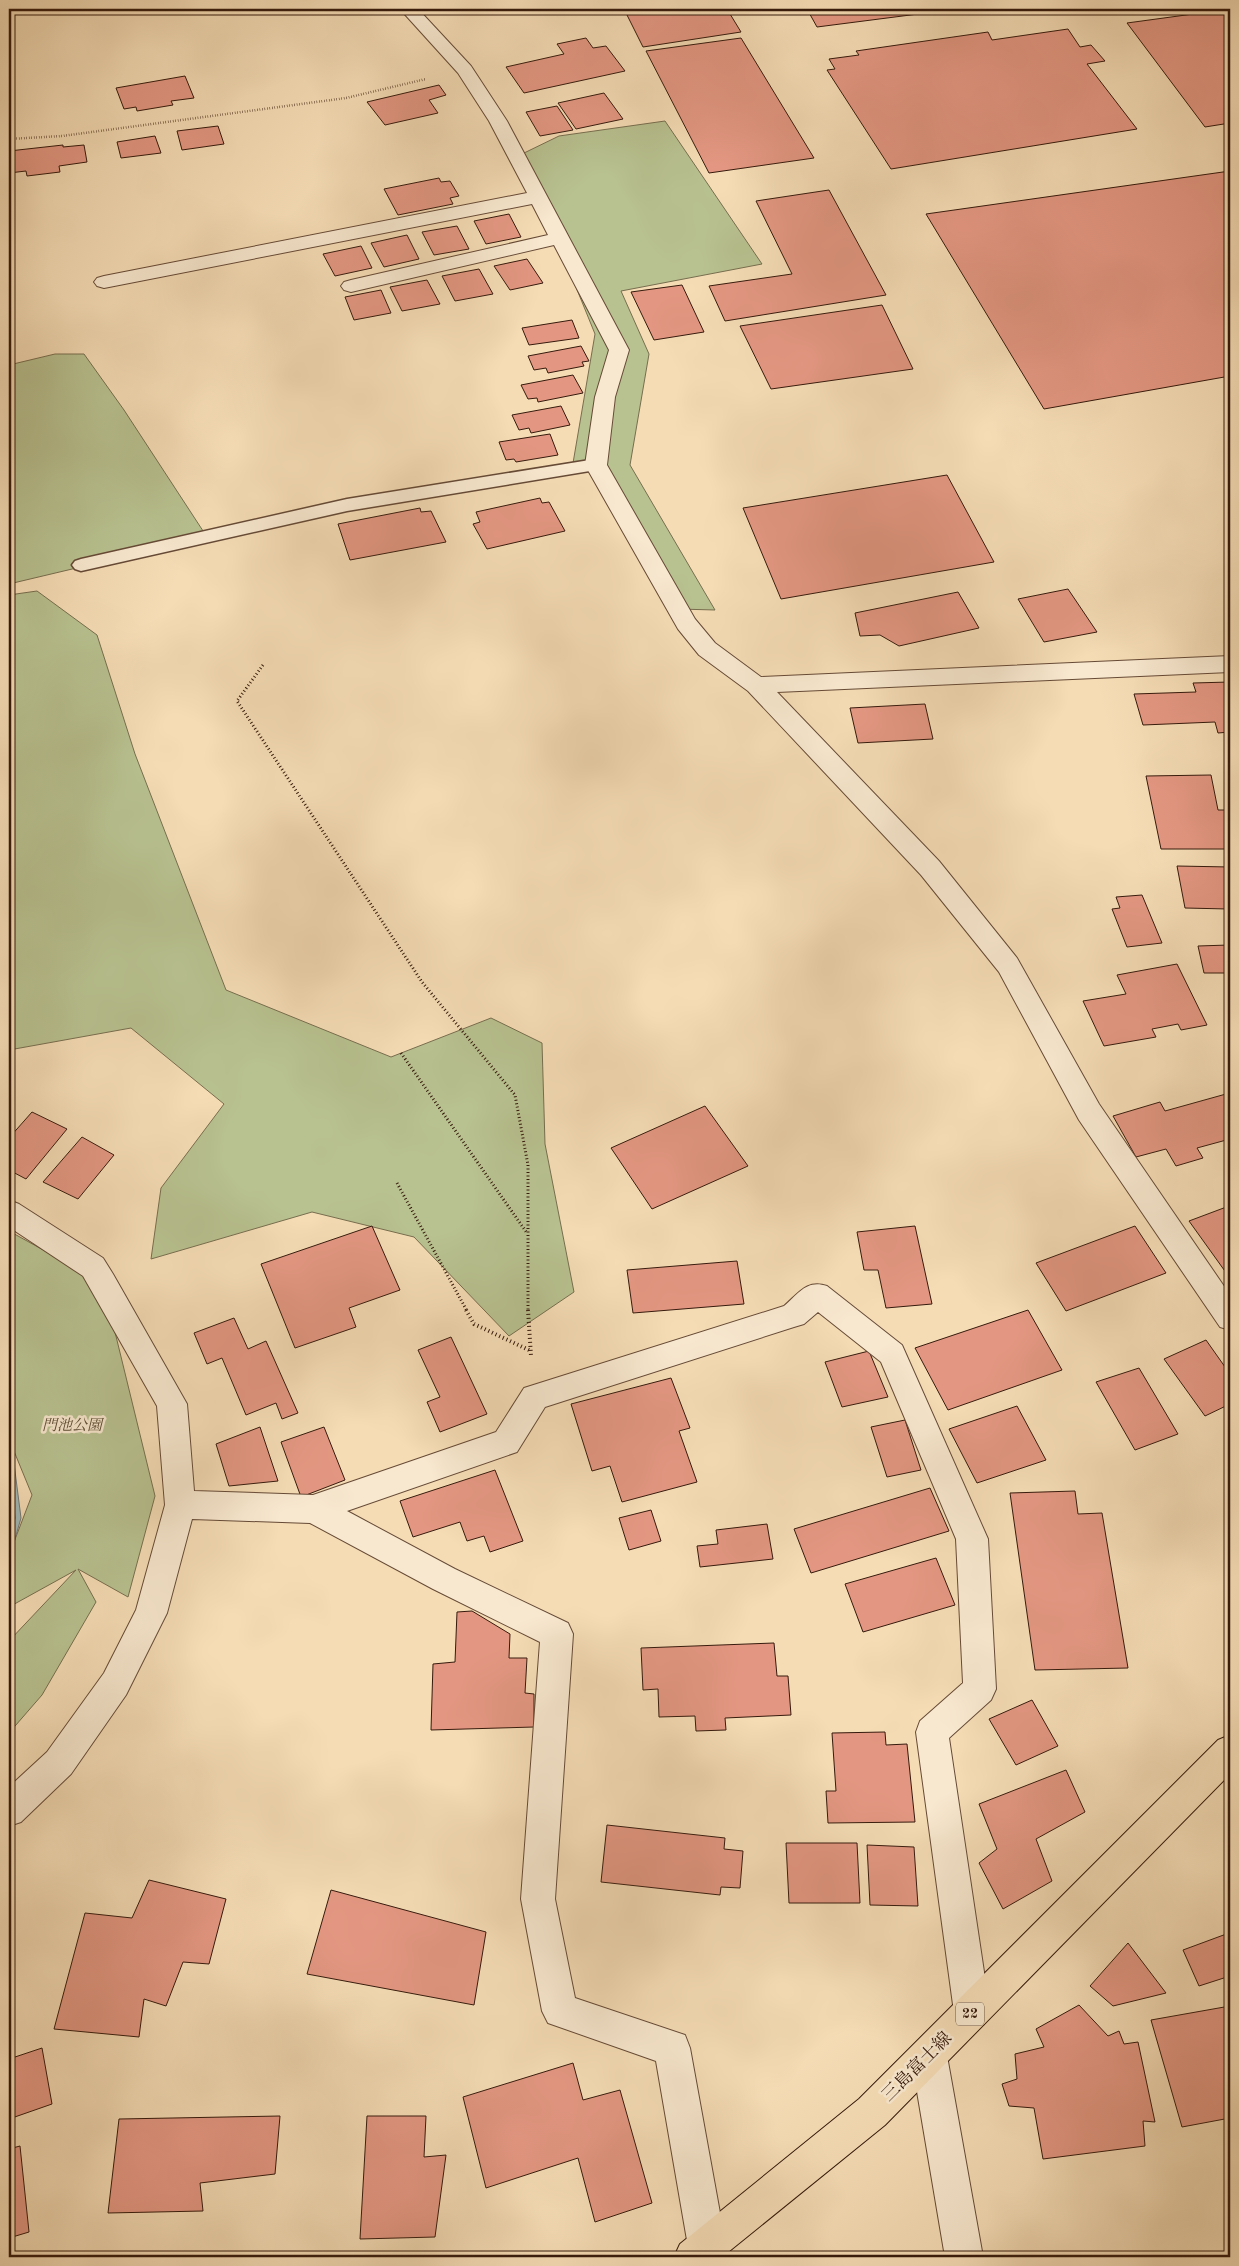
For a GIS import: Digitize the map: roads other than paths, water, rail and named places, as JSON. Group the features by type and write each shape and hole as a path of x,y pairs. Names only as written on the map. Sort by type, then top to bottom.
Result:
{"main road":[{"name":"三島富士線","path":"700,2251 872,2112 1230,1751"}],"street":[{"path":"410,9 465,70 498,121 618,350 605,397 596,465 686,624 707,649 756,685 930,868 1008,965 1089,1112 1230,1318"},
{"path":"104,282 538,197"},
{"path":"351,286 560,238"},
{"path":"756,685 1230,664"},
{"path":"9,1212 93,1267 172,1404 180,1506 151,1613 115,1684 59,1764 9,1810"},
{"path":"180,1506 313,1509 506,1442 534,1397 794,1315 817,1295 892,1354 972,1539 980,1689 932,1732 972,2012"},
{"path":"313,1509 444,1579 557,1634 538,1899 560,2011 672,2048 700,2251"},
{"path":"929,2056 964,2257"}],"lane":[{"path":"81,565 347,505 596,465"}],"water":[{"path":"9,1435 21,1518 9,1560"}],"park label":[{"name":"門池公園","path":"72,1426"}]}
